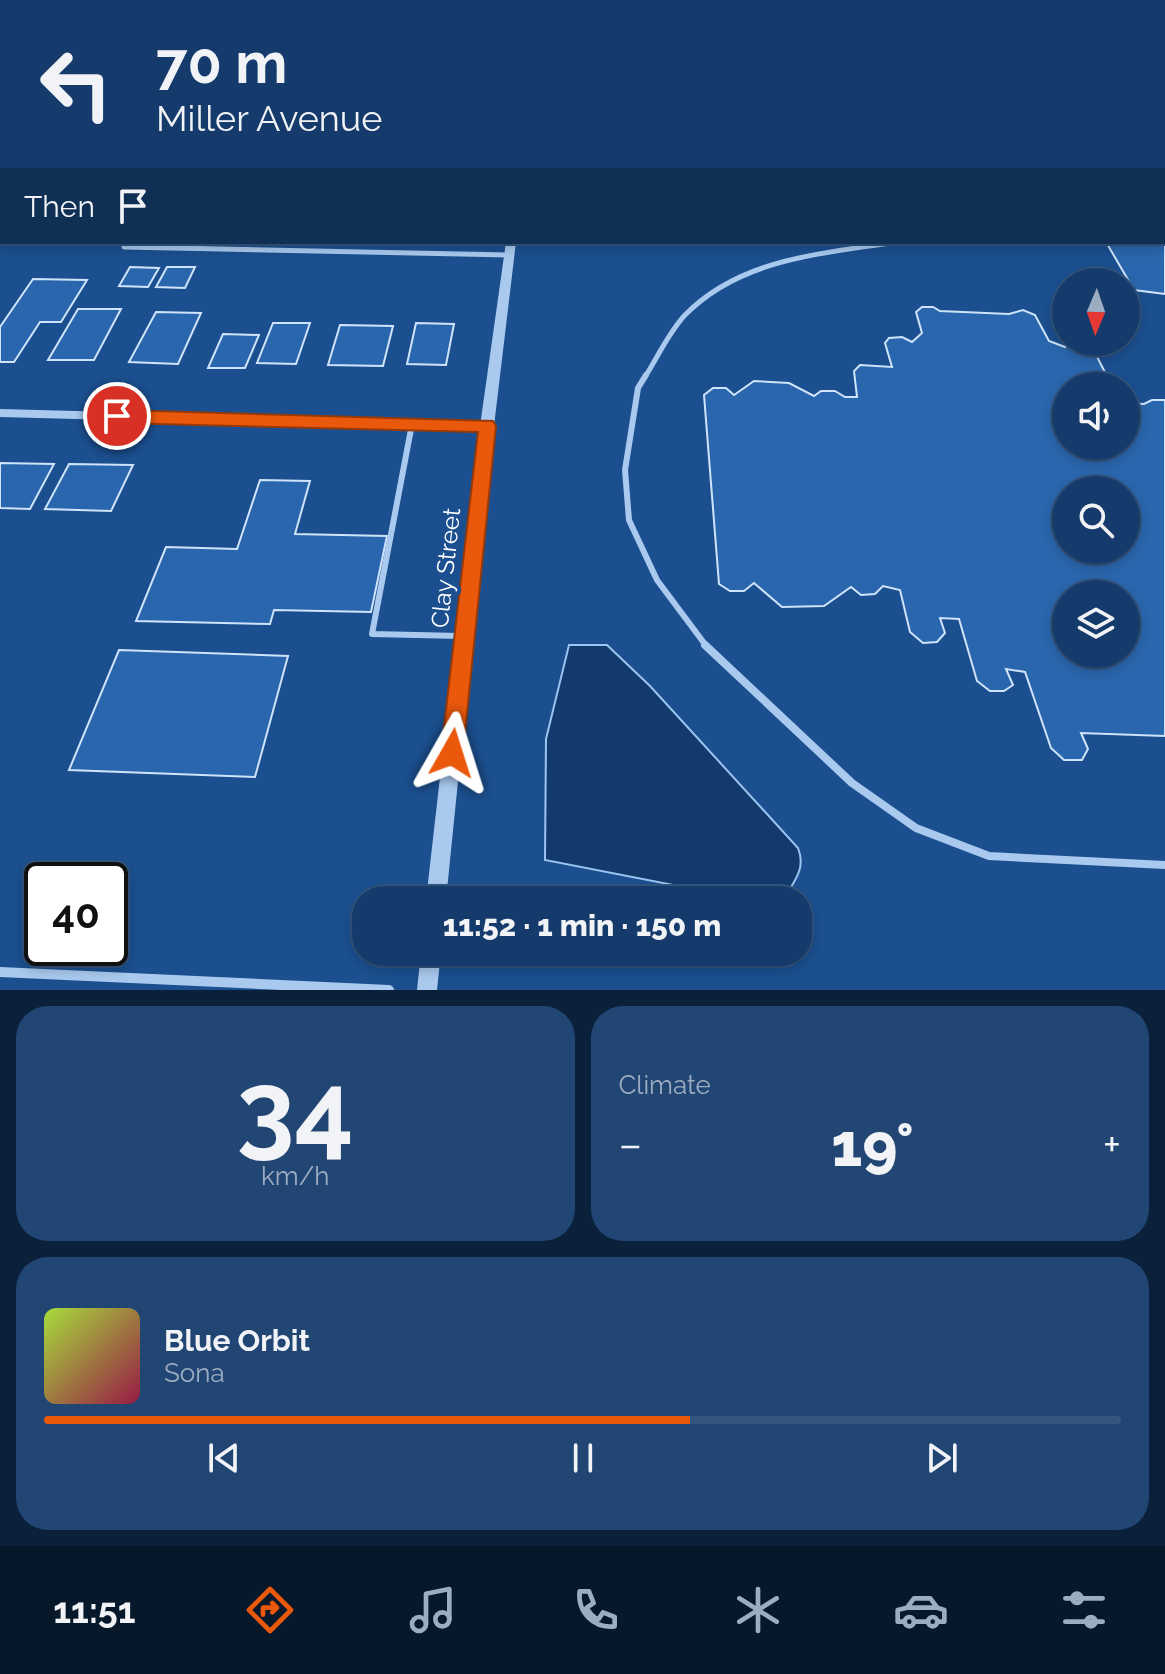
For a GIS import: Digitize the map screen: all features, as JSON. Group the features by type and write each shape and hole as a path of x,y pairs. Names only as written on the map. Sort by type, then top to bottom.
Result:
{"street":[{"name":"Clay Street","path":"437,886 487,426 510,249"},
{"path":"0,413 487,426"},
{"path":"427,990 430,966"},
{"path":"0,972 389,990"}],"lane":[{"path":"884,244 771,263 726,284 684,316 638,388 625,470 629,520 657,580 713,655 852,783 916,828 989,856 1165,865"},
{"path":"124,247 510,249"},
{"path":"412,424 372,634 464,636"}],"water":[{"path":"569,645 607,645 650,686 798,848 801,862 796,879 792,886 678,886 545,860 546,739"}],"building":[{"path":"1107,244 1165,244 1165,294 1140,291 1140,268 1121,268"},
{"path":"130,267 159,268 148,287 119,286"},
{"path":"167,267 195,267 185,288 156,287"},
{"path":"33,279 87,280 61,322 40,322 14,362 0,362 0,327"},
{"path":"922,307 940,311 1009,314 1023,310 1035,315 1052,342 1052,356 1097,356 1105,372 1052,372 1052,460 1140,460 1140,404 1165,400 1165,736 1081,733 1088,749 1082,760 1064,760 1051,748 1025,672 1006,669 1013,685 1004,691 990,691 977,681 959,619 940,618 945,633 937,642 923,643 910,632 900,590 883,586 875,594 861,595 851,587 824,606 782,607 754,583 744,591 730,591 719,584 704,395 713,388 726,388 734,395 754,381 789,383 814,396 821,391 835,391 845,397 857,397 854,371 860,365 892,367 885,343 889,338 902,337 912,342 922,333 916,312"},
{"path":"78,309 121,309 94,360 48,360"},
{"path":"156,312 201,313 178,364 129,362"},
{"path":"273,323 310,323 296,364 257,363"},
{"path":"416,323 454,324 446,365 407,364"},
{"path":"340,325 393,326 383,366 328,365"},
{"path":"223,334 259,335 245,368 208,368"},
{"path":"0,463 54,464 30,509 0,508"},
{"path":"69,464 133,465 111,511 45,509"},
{"path":"260,480 310,481 295,534 387,536 371,612 274,610 270,624 136,621 166,547 237,549"},
{"path":"119,650 288,656 255,777 69,770"}],"route":[{"path":"117,416 487,426 452,753"}]}
